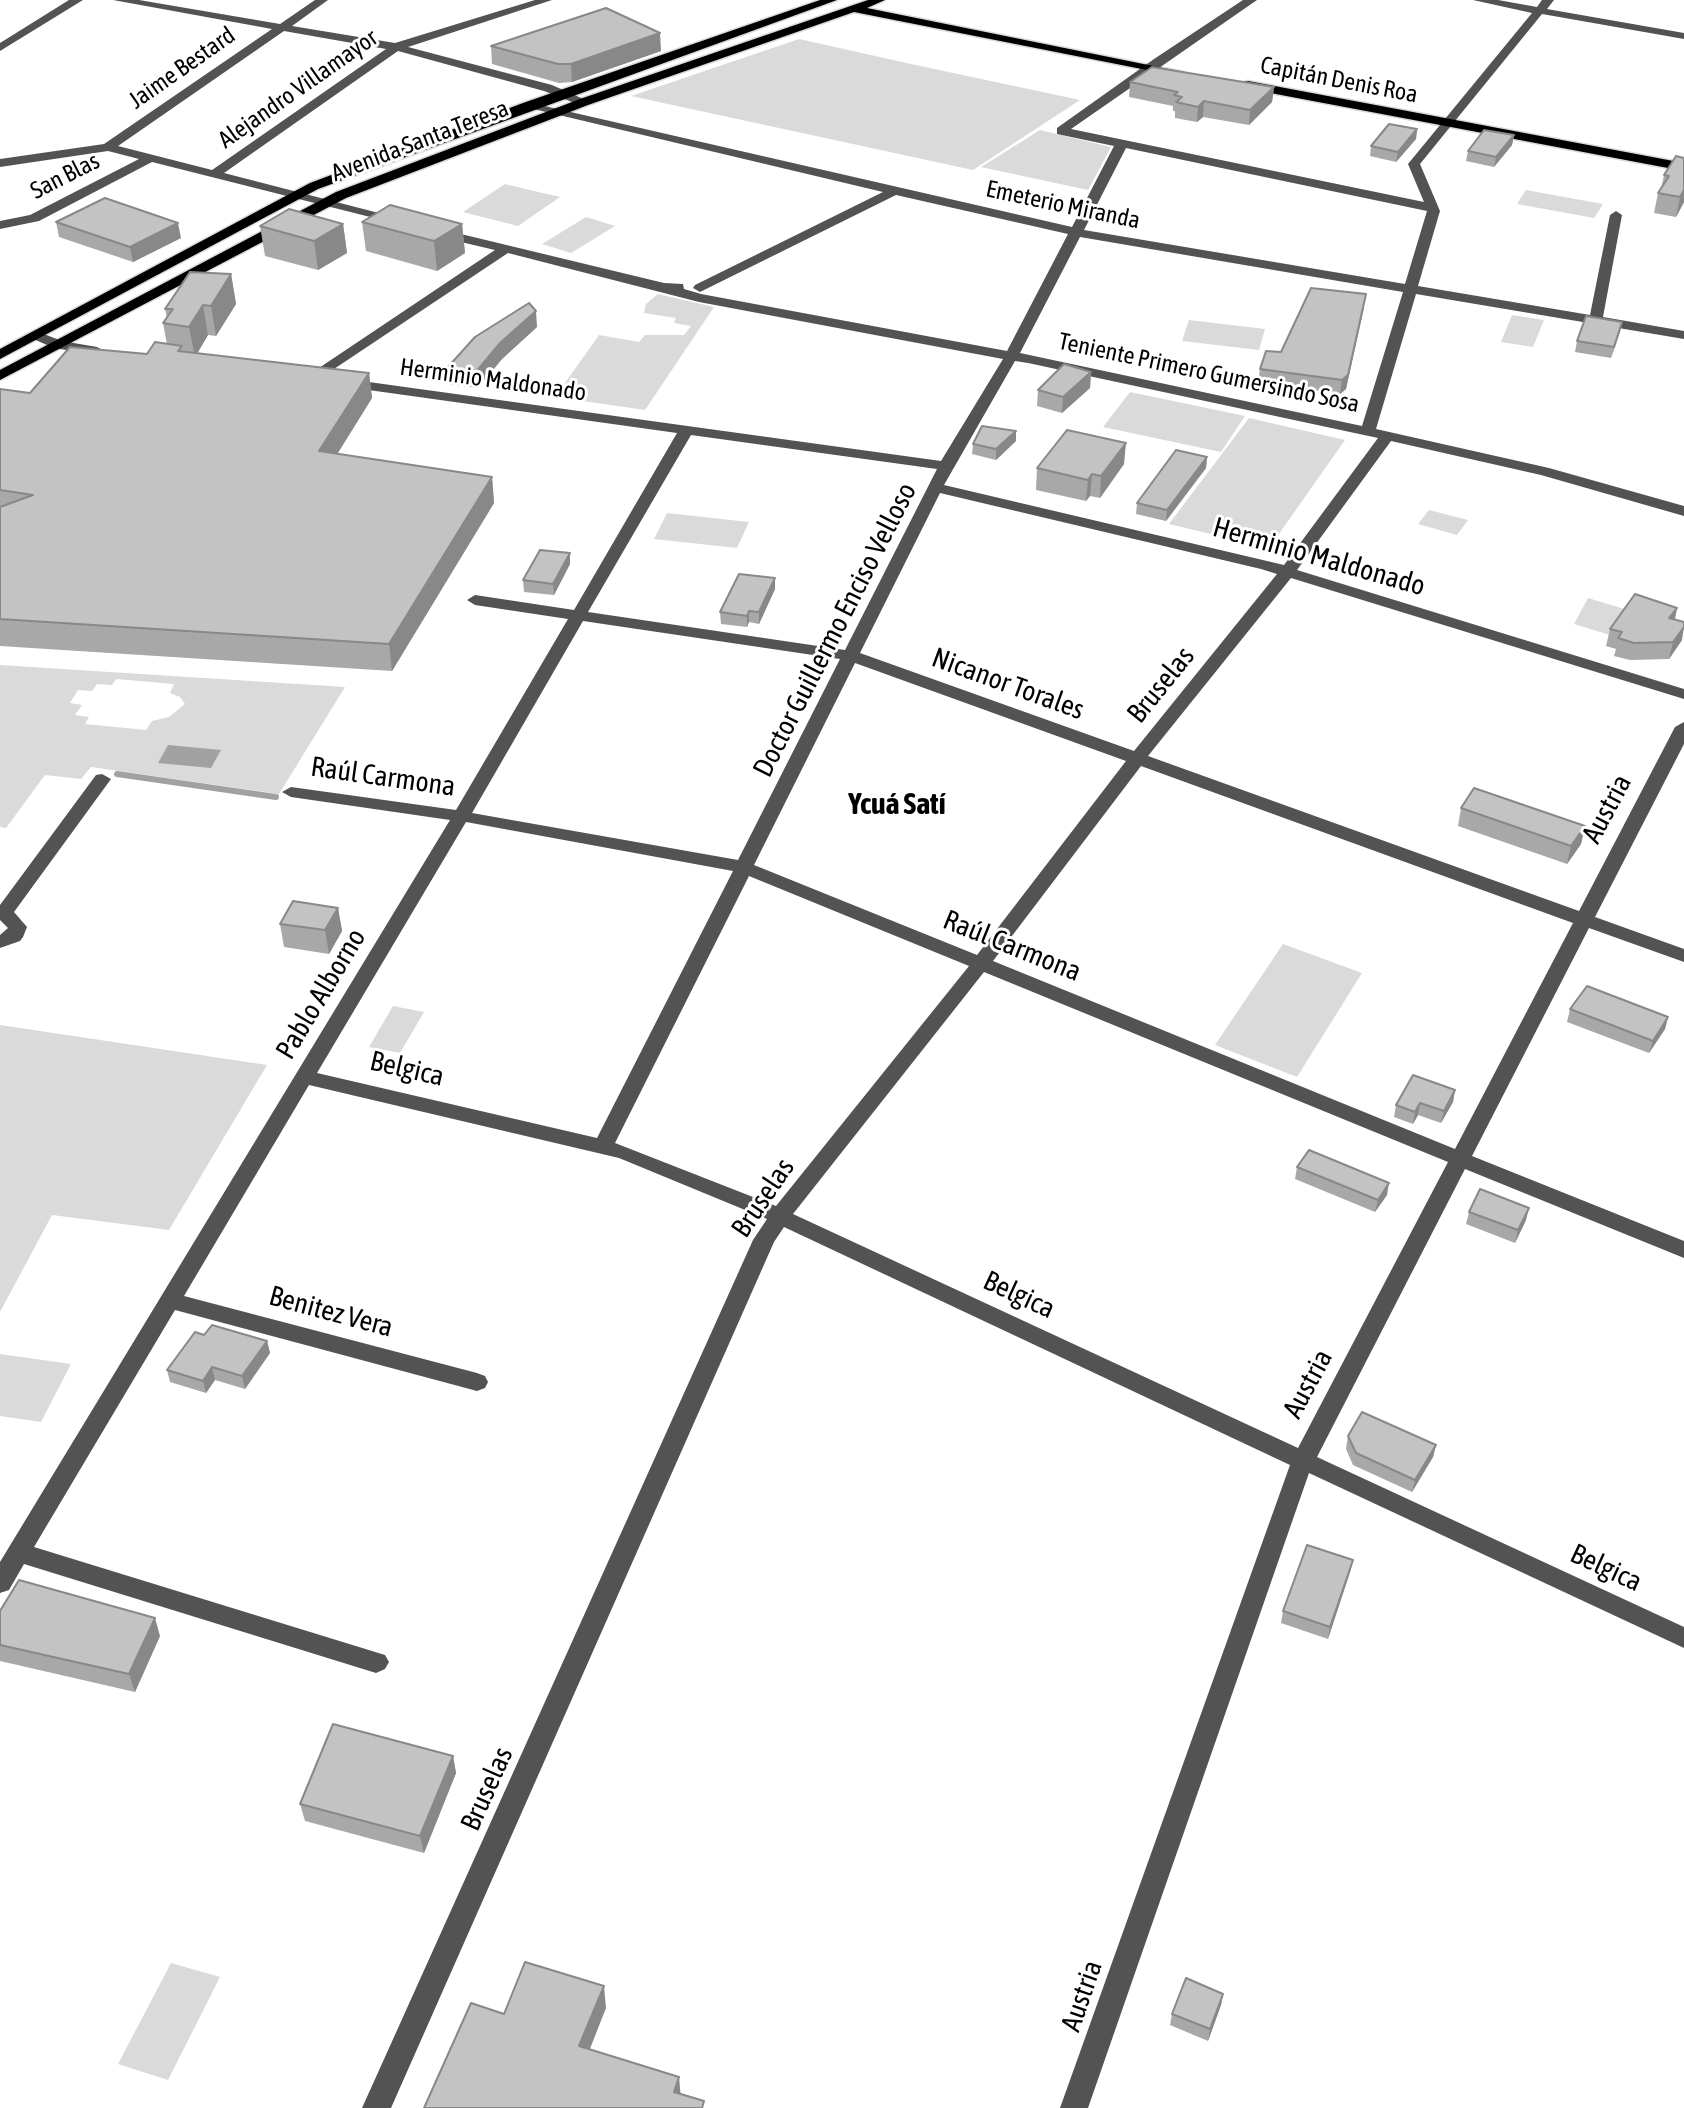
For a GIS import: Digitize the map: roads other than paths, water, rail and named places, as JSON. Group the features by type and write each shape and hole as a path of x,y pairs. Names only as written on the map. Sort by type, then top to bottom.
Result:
{"main road":[{"path":"798,0 824,2 1184,73"},
{"name":"Avenida Santa Teresa","path":"0,376 321,204 584,102 879,0"},
{"name":"Avenida Santa Teresa","path":"0,355 294,196 527,106 824,2"},
{"name":"Capitán Denis Roa","path":"1230,82 1684,167"}],"street":[{"path":"0,48 77,0"},
{"path":"119,0 396,47 584,102"},
{"name":"Jaime Bestard","path":"108,147 322,0"},
{"path":"503,0 523,7"},
{"name":"Alejandro Villamayor","path":"213,175 396,47 546,0"},
{"path":"1251,0 1060,128 1433,208"},
{"path":"1479,0 1684,36"},
{"path":"1433,208 1414,164 1548,0"},
{"name":"Emeterio Miranda","path":"527,106 1075,232 1684,335"},
{"name":"Doctor Guillermo Enciso Velloso","path":"604,1145 853,656 946,466 1010,356 1122,143"},
{"path":"0,163 108,147 405,224"},
{"name":"San Blas","path":"0,225 34,218 148,159"},
{"path":"700,288 894,191"},
{"name":"Bruselas","path":"376,2108 757,1254 780,1217 1137,759 1288,571 1378,433 1409,288 1433,208"},
{"path":"1596,319 1616,215"},
{"path":"420,228 675,292 721,299"},
{"name":"Herminio Maldonado","path":"505,249 304,378 946,466"},
{"path":"664,287 700,288 721,299"},
{"name":"Teniente Primero Gumersindo Sosa","path":"721,299 1378,433 1544,471 1684,511"},
{"path":"36,335 59,345 113,353"},
{"name":"Pablo Alborno","path":"0,1583 461,816 686,431"},
{"name":"Herminio Maldonado","path":"936,488 1288,571 1684,694"},
{"name":"Nicanor Torales","path":"475,600 853,656 1684,956"},
{"name":"Austria","path":"1074,2108 1302,1461 1684,727"},
{"path":"0,942 13,937 18,927 2,914 102,779"},
{"name":"Raúl Carmona","path":"291,792 461,816 743,867 1684,1250"},
{"name":"Belgica","path":"303,1077 604,1145 780,1217 1684,1638"},
{"name":"Benitez Vera","path":"168,1300 477,1382"},
{"path":"19,1552 376,1662"}],"waterway":[{"path":"117,774 276,797"}],"district":[{"name":"Ycuá Satí","path":"897,805"}]}
